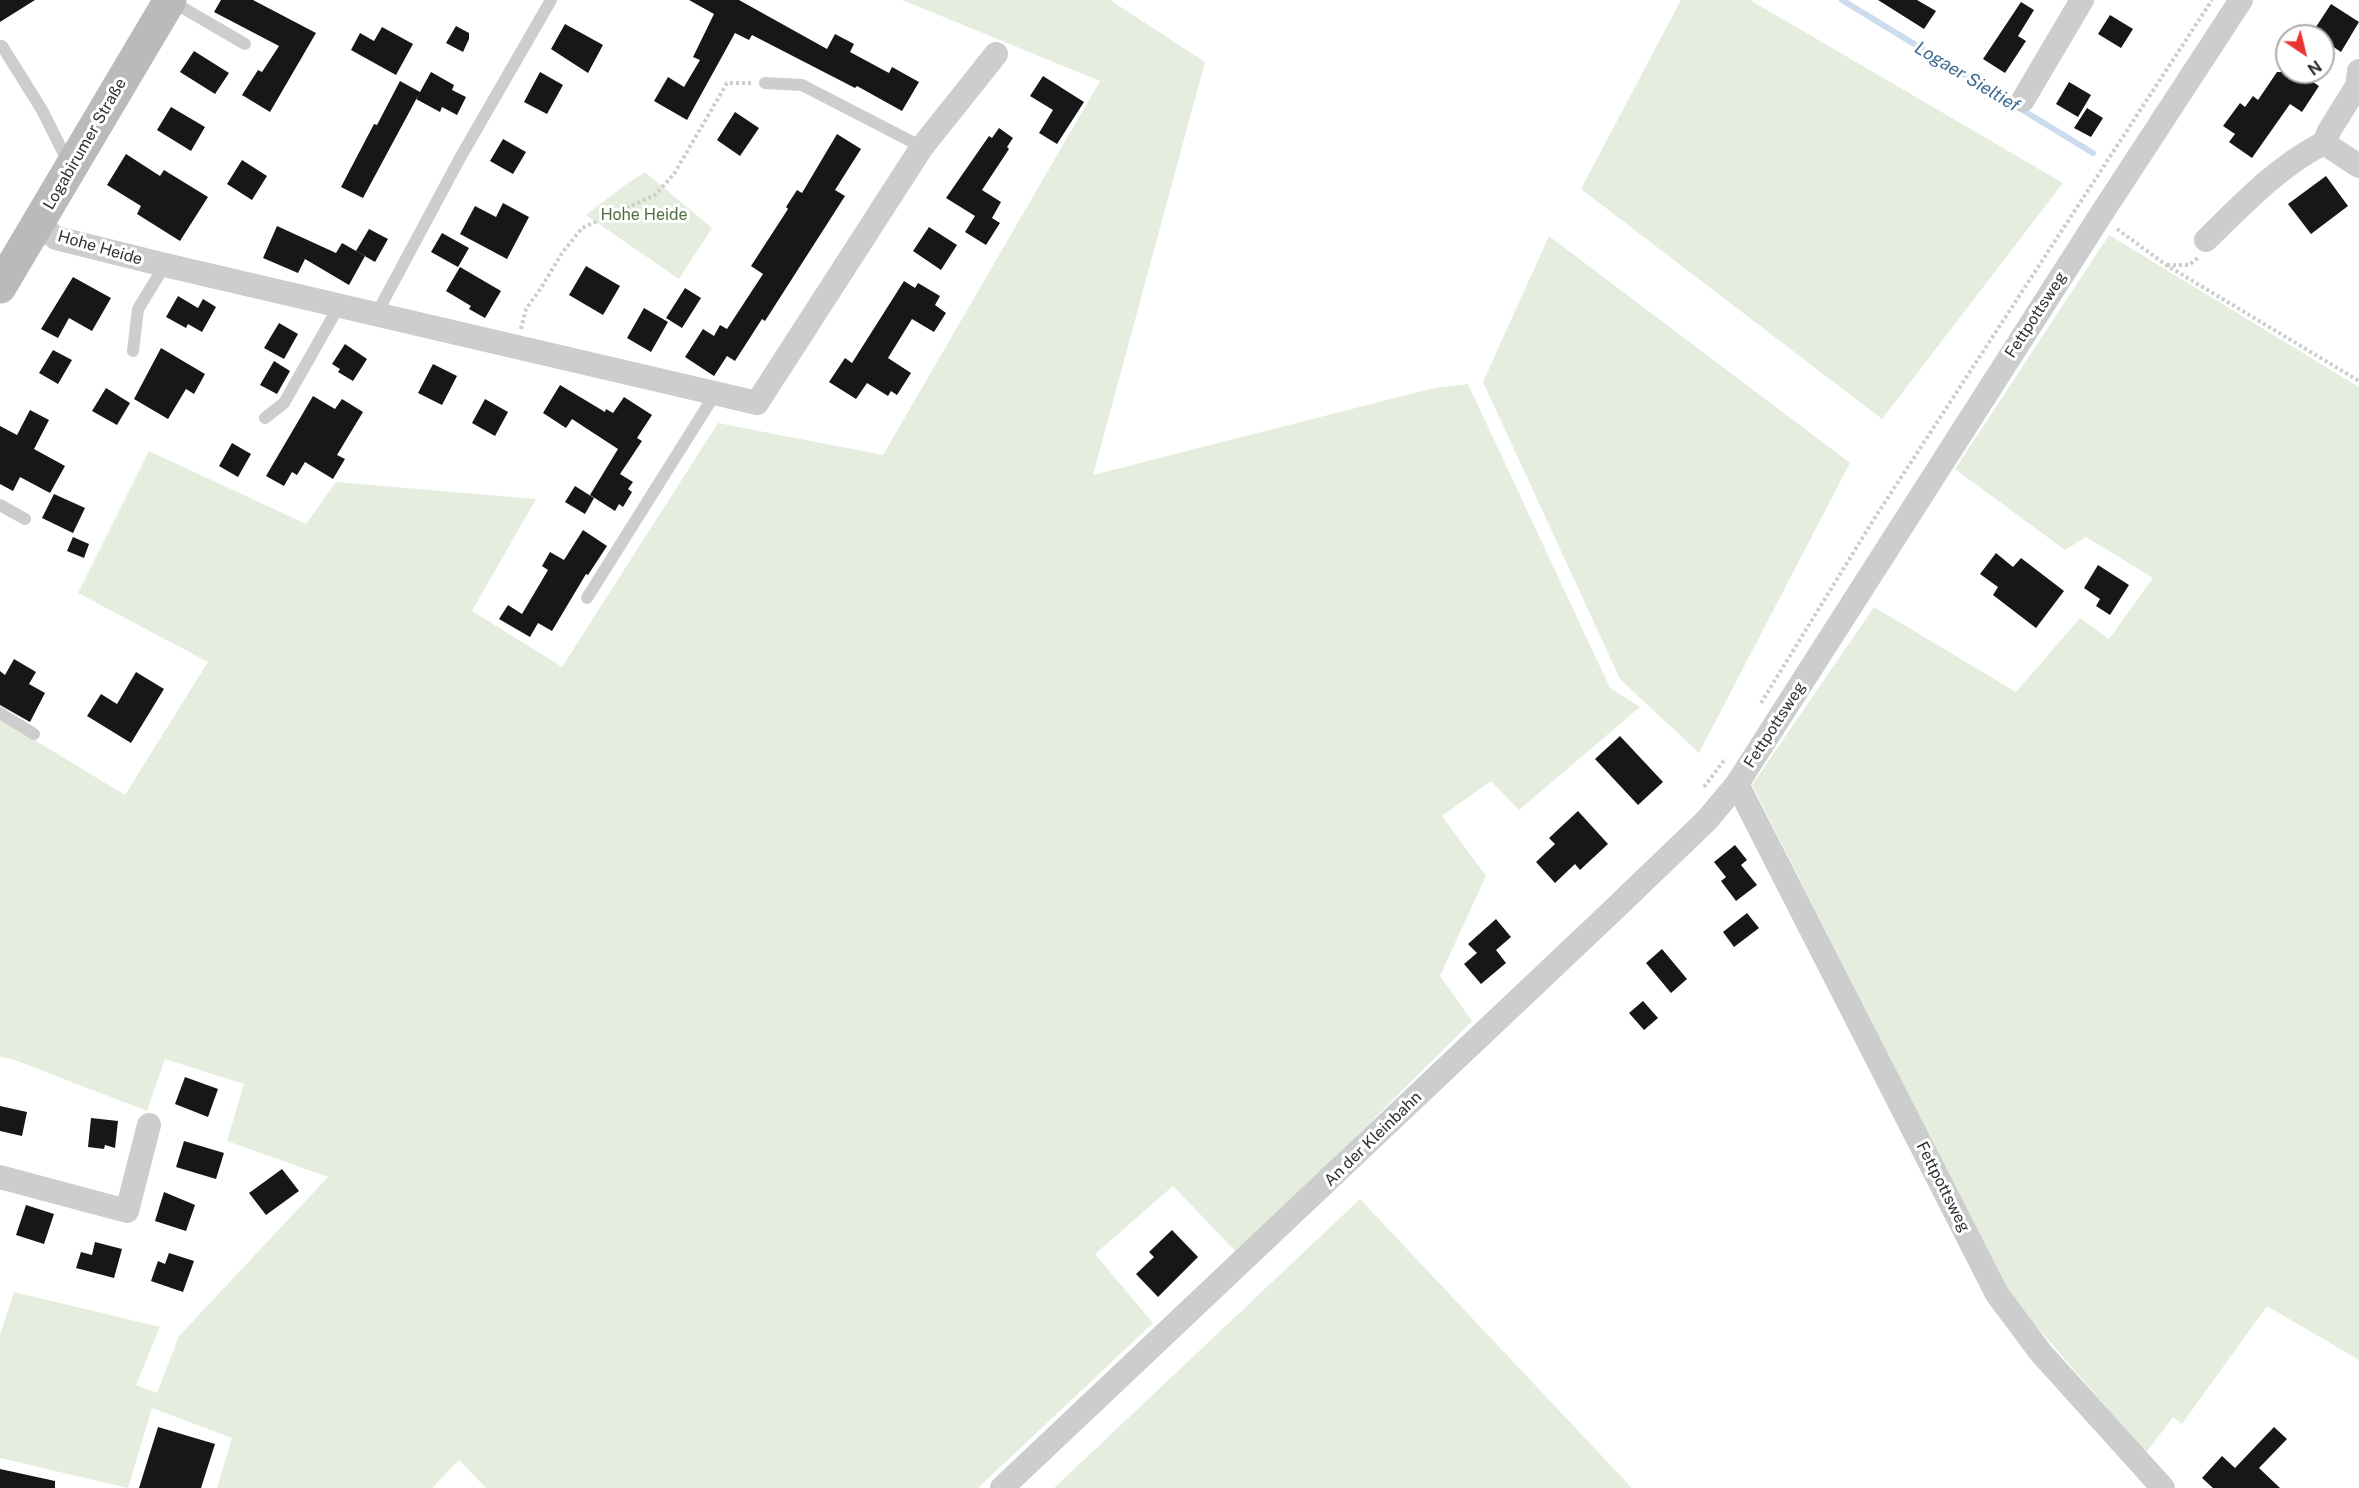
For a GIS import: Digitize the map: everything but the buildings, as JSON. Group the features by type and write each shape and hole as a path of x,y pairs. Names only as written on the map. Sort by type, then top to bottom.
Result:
{"street":[{"name":"Logabirumer Straße","path":"0,287 170,0"},
{"path":"2023,100 2082,0"},
{"name":"Fettpottsweg","path":"2163,1488 2040,1353 1997,1294 1737,784 2100,216 2241,0"},
{"name":"Hohe Heide","path":"38,224 56,238 757,403 922,147 996,54"},
{"path":"2205,240 2270,180 2324,142 2328,130 2357,86 2359,71"},
{"path":"2324,142 2359,166"},
{"name":"An der Kleinbahn","path":"1002,1488 1631,894 1707,820 1737,784"},
{"path":"0,1177 127,1211 149,1125"}],"lane":[{"path":"170,0 245,44"},
{"path":"377,313 460,158 551,0"},
{"path":"2,46 42,110 71,168"},
{"path":"765,83 802,84 922,147"},
{"name":"Hohe Heide","path":"133,351 138,309 165,265"},
{"path":"265,418 284,403 339,306"},
{"path":"587,598 715,394"},
{"path":"0,505 25,519"},
{"path":"0,713 34,734"}],"path":[{"path":"1756,711 1874,519 2212,0"},
{"path":"520,347 519,335 526,309 562,253 582,228 655,195 674,174 727,83 765,83"},
{"path":"2100,216 2166,265 2359,381"},
{"path":"2166,265 2189,264 2202,254 2206,248 2205,240"},
{"path":"1703,788 1731,751"}],"green space":[{"path":"902,0 1110,0 1205,62 1093,475 1434,388 1468,384 1610,688 1640,707 1519,810 1491,781 1442,816 1486,876 1440,976 1472,1021 1238,1254 1173,1186 1095,1254 1153,1323 978,1488 486,1488 459,1460 432,1488 217,1488 232,1438 152,1408 128,1488 0,1458 0,1335 14,1292 160,1327 136,1385 157,1393 179,1336 328,1177 227,1141 244,1084 165,1059 147,1111 12,1059 0,1057 0,719 125,795 208,662 78,593 149,451 306,524 336,482 536,499 472,611 562,667 718,423 883,455 1100,81"},
{"path":"1681,0 1750,0 2063,183 1882,419 1581,189"},
{"name":"Hohe Heide","path":"645,172 712,228 679,279 586,215"},
{"path":"2109,235 2359,387 2359,1360 2267,1306 2182,1424 2173,1417 2146,1453 2011,1297 1752,785 1874,607 2016,692 2080,618 2109,639 2153,578 2086,537 2065,550 1955,469"},
{"path":"1549,236 1850,463 1699,753 1620,679 1483,382"},
{"path":"1360,1199 1632,1488 1054,1488"}],"waterway":[{"name":"Logaer Sieltief","path":"1842,0 2093,153"}]}
